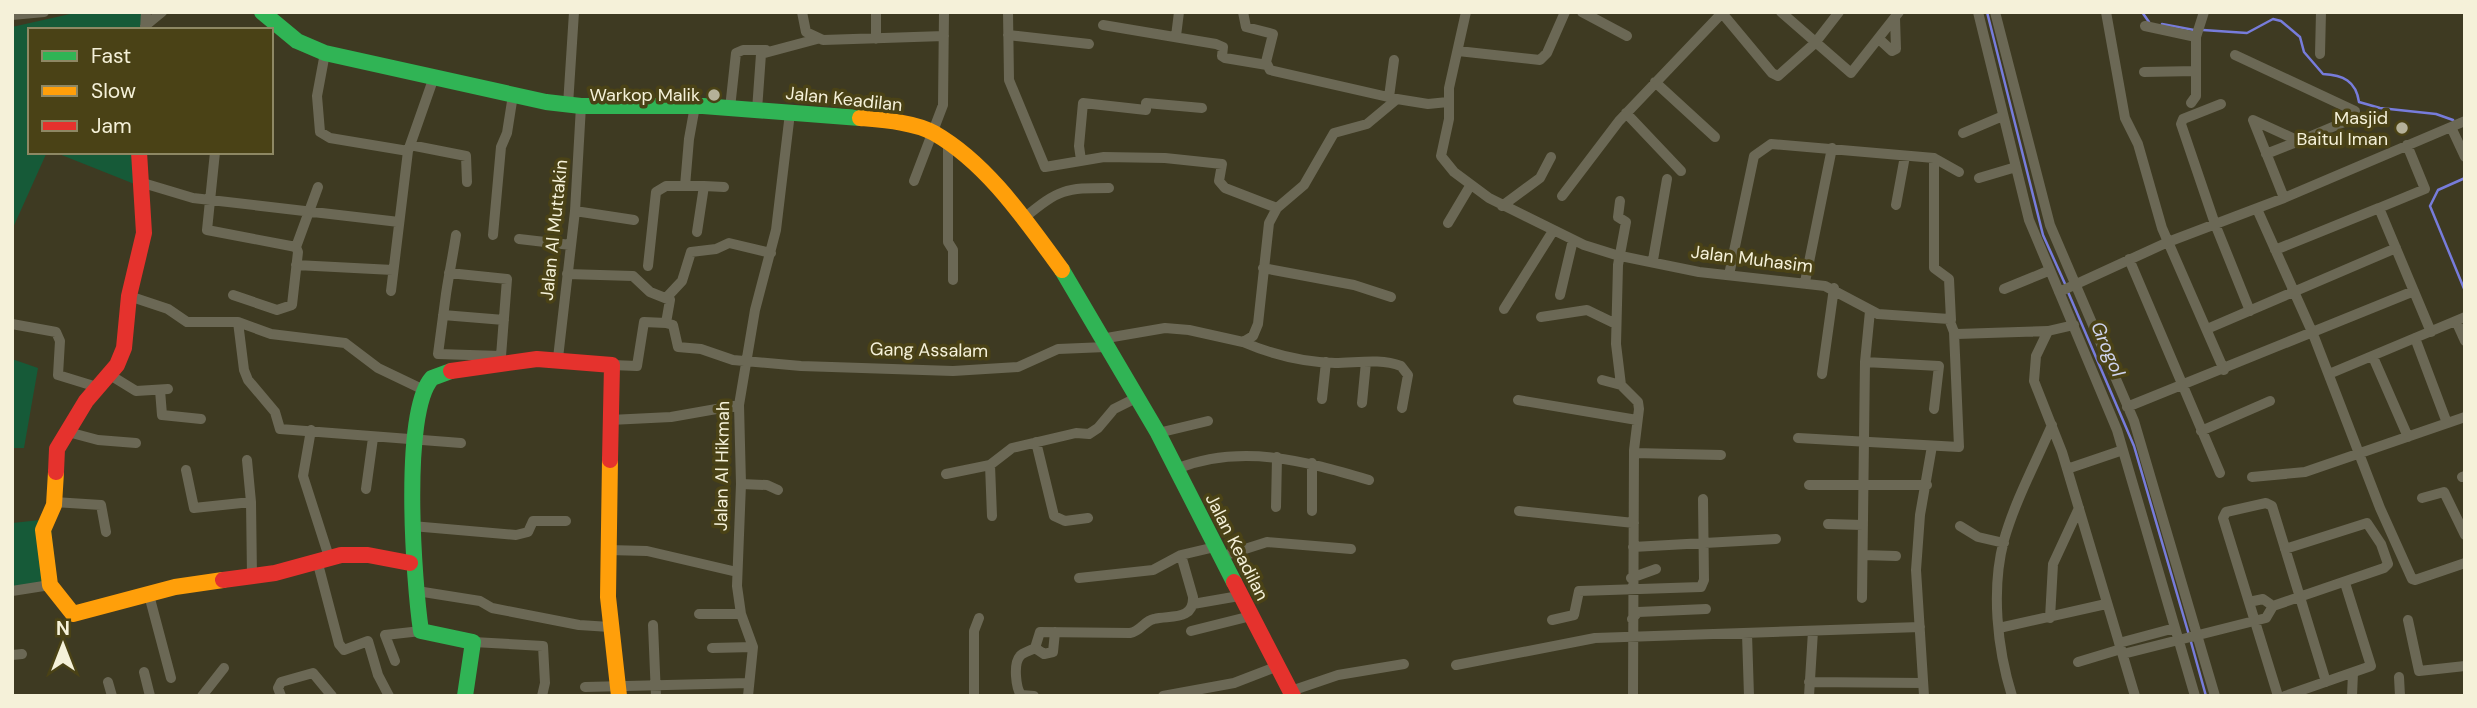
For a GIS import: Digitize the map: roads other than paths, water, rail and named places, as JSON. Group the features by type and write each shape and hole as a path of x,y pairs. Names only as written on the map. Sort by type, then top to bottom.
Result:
{"street":[{"path":"12,15 44,12"},
{"path":"145,28 146,12"},
{"path":"145,28 162,12"},
{"name":"Jalan Keadilan","path":"262,12 297,41 325,53 513,95 575,105 690,106 886,120 932,132 993,182 1024,218 1066,275 1136,398 1180,467 1238,593 1294,691"},
{"name":"Jalan Al Muttakin","path":"558,358 575,211 574,12"},
{"path":"802,12 806,32 817,39"},
{"path":"876,12 876,39"},
{"path":"915,181 943,105 944,12"},
{"path":"1008,12 1009,80 1044,166 1081,160 1153,157 1222,164 1219,181 1225,188 1277,208"},
{"path":"1176,36 1179,12"},
{"path":"1243,12 1246,27 1273,34 1267,65 1270,70 1428,104 1448,102 1466,12"},
{"path":"1458,51 1540,60 1547,53 1565,12"},
{"path":"1582,12 1627,36"},
{"path":"1781,12 1851,73 1897,15"},
{"path":"1562,196 1626,113 1723,13 1777,76 1783,75 1815,43 1839,12"},
{"path":"1978,12 2029,220 2048,271 2068,288 2127,407 2215,696"},
{"path":"1995,12 2068,288 2074,325 2123,450 2195,696"},
{"path":"2106,12 2123,110 2138,144 2168,242 2224,370"},
{"path":"2319,54 2321,12"},
{"path":"1879,38 1892,51 1896,49 1897,15"},
{"path":"1103,25 1221,46 1222,56 1231,61 1267,65"},
{"path":"2145,26 2200,28 2196,96 2191,103"},
{"path":"1008,35 1089,44"},
{"path":"730,108 734,59 736,53 743,50 766,50 817,39 944,36"},
{"path":"757,110 759,59 766,50"},
{"path":"325,53 317,96 320,132 330,138 466,156 467,182"},
{"path":"2235,55 2355,111 2354,118 2266,154"},
{"path":"1243,342 1253,336 1258,324 1267,229 1277,208 1304,185 1334,133 1367,124 1393,98 1394,60"},
{"path":"2144,72 2196,71"},
{"path":"391,291 409,148 434,77"},
{"path":"1655,82 1715,137"},
{"path":"493,235 501,147 507,133 513,95"},
{"name":"Jalan Muhasim","path":"1448,102 1449,119 1441,156 1470,186 1502,206 1573,240 1620,255 1729,275 1805,282 1834,288 1870,311 1951,320"},
{"path":"1081,160 1079,146 1083,103 1146,110 1146,103 1202,108"},
{"path":"2221,104 2180,121 2215,224 2250,311"},
{"path":"685,186 690,106"},
{"name":"Jalan Al Hikmah","path":"748,696 754,647 741,614 737,572 741,484 739,405 757,301 771,253 784,180 790,113"},
{"path":"1626,113 1681,171"},
{"path":"1964,133 2003,116"},
{"path":"2284,198 2253,124 2254,120 2300,141"},
{"path":"2068,288 2168,242 2257,209 2465,121"},
{"path":"2451,127 2465,157"},
{"path":"948,144 948,242 953,250 953,280"},
{"path":"1729,275 1754,156 1772,144 1934,158 1959,172"},
{"path":"2275,250 2425,189 2407,145"},
{"path":"1805,282 1832,148"},
{"path":"139,154 144,233 129,296 124,348 110,375 97,387 76,415 57,449 54,502 43,530 50,584 71,614 203,582 252,576 323,561 368,555 410,563"},
{"path":"215,154 208,231 296,247"},
{"path":"1896,205 1905,156"},
{"path":"1502,206 1540,178 1551,157"},
{"path":"1798,438 1959,447 1949,279 1934,268 1934,158"},
{"path":"1979,178 2016,167"},
{"path":"1653,260 1667,179"},
{"path":"143,183 193,198 399,222"},
{"path":"648,266 656,192 666,186 724,187"},
{"path":"697,232 704,186"},
{"path":"1448,223 1470,186"},
{"path":"233,295 277,310 290,308 293,301 296,247 318,187"},
{"path":"1024,218 1047,199 1066,189 1109,188"},
{"path":"1620,201 1618,217 1626,222 1620,255 1616,324 1620,385"},
{"path":"2379,208 2431,332"},
{"path":"2257,209 2329,374 2380,508 2412,579 2465,562"},
{"path":"575,211 634,220"},
{"path":"1504,309 1553,231"},
{"path":"456,235 439,354 501,361 558,358 637,366 644,321 666,323 667,297 682,281 691,252 716,249 729,243 771,253"},
{"path":"519,239 571,245"},
{"path":"1560,295 1573,240"},
{"path":"2207,329 2396,248"},
{"path":"2129,259 2220,474"},
{"path":"296,265 393,270"},
{"path":"1263,268 1354,285 1391,297"},
{"path":"2004,289 2048,271"},
{"path":"449,273 507,279 501,361"},
{"path":"567,274 633,276 650,292 667,297"},
{"path":"1822,374 1834,288"},
{"path":"2127,407 2183,387 2414,291"},
{"path":"129,296 168,309 187,322 238,322 271,334 345,343 377,369 424,390"},
{"path":"1541,317 1587,310 1616,324"},
{"path":"1862,598 1865,362 1870,311"},
{"path":"443,314 503,320"},
{"path":"2329,374 2460,319 2465,341"},
{"path":"238,322 242,366 248,380 275,412 278,426 285,430 461,443"},
{"name":"Gang Assalam","path":"666,323 673,325 678,347 746,361 825,367 990,370 1026,365 1058,349 1104,343 1165,328 1189,330 1243,342 1286,357 1326,362 1394,363 1406,370 1407,384 1402,408"},
{"path":"12,324 57,332 60,341 58,375 97,387"},
{"path":"1954,332 2048,331 2074,325"},
{"path":"2048,331 2036,356 2033,373 2067,469 2135,696"},
{"path":"2416,338 2447,423"},
{"path":"2373,357 2408,437"},
{"path":"421,631 417,590 410,563 414,555 412,526 417,440 424,390 434,376 501,361"},
{"path":"1322,400 1326,362"},
{"path":"1362,403 1366,362"},
{"path":"1865,362 1939,366 1934,409"},
{"path":"612,365 608,550 610,627 618,691"},
{"path":"110,375 136,391 164,390 162,415 201,419"},
{"path":"1602,380 1620,385 1638,402 1631,590 1633,696"},
{"path":"946,474 990,465 1012,448 1094,431 1114,409 1136,398"},
{"path":"1518,400 1637,420"},
{"path":"2201,431 2270,401"},
{"path":"610,420 671,417 739,405"},
{"path":"2252,477 2305,472 2465,417"},
{"path":"1158,433 1208,421"},
{"path":"2012,696 2003,664 1999,628 2004,543 2052,425"},
{"path":"311,430 303,476 339,644 344,650 368,640 378,676 389,696"},
{"path":"68,432 98,440 136,443"},
{"path":"366,489 373,438"},
{"path":"1036,442 1054,516 1065,521 1088,518"},
{"path":"1924,696 1917,555 1920,515 1927,485 1931,446"},
{"path":"2067,469 2123,450"},
{"path":"1634,453 1721,455"},
{"path":"1180,467 1245,455 1277,457 1312,463 1369,480"},
{"path":"1276,507 1277,457"},
{"path":"247,460 251,502 252,576"},
{"path":"1312,463 1312,511"},
{"path":"990,465 992,516"},
{"path":"186,470 192,508 251,502"},
{"path":"741,484 763,484 778,490"},
{"path":"1809,485 1927,485"},
{"path":"2421,498 2444,492 2465,535"},
{"path":"1552,620 1574,615 1578,590 1701,587 1704,580 1703,499"},
{"path":"54,502 101,505 106,532"},
{"path":"2278,696 2223,514 2271,504 2326,682"},
{"path":"2050,618 2053,564 2079,508"},
{"path":"1519,511 1634,523"},
{"path":"412,526 516,535 528,532 533,521 566,521"},
{"path":"2078,662 2178,634 2197,634 2268,617 2273,606 2345,583 2388,564 2370,524 2364,523 2285,549"},
{"path":"1828,524 1863,526"},
{"path":"1959,526 1978,537 2004,543"},
{"path":"1633,547 1776,539"},
{"path":"1079,578 1153,570 1181,555 1218,552 1270,541 1351,550"},
{"path":"608,550 647,551 737,572"},
{"path":"1181,555 1193,602"},
{"path":"1863,555 1896,556"},
{"path":"1632,578 1656,569"},
{"path":"2285,696 2371,667 2345,583"},
{"path":"12,591 50,584"},
{"path":"417,590 480,601 492,608 579,625 610,627"},
{"path":"1034,696 1019,693 1017,663 1020,655 1035,648 1040,632 1130,633 1139,630 1152,619 1181,617 1193,602 1238,593"},
{"path":"149,595 171,678"},
{"path":"2249,602 2263,599 2273,606"},
{"path":"1999,628 2106,604"},
{"path":"1632,619 1638,612 1706,609"},
{"path":"699,614 741,614"},
{"path":"1191,631 1251,616"},
{"path":"974,696 974,631 979,618"},
{"path":"2409,620 2419,671 2465,666"},
{"path":"653,625 656,691"},
{"path":"1456,665 1586,639 1920,627"},
{"path":"395,661 385,635 421,631 473,642 543,646 545,683 542,696"},
{"path":"1809,696 1813,631"},
{"path":"1035,648 1044,654 1053,652 1055,632"},
{"path":"1746,634 1749,696"},
{"path":"465,696 473,642"},
{"path":"712,648 754,647"},
{"path":"1294,691 1338,675 1404,664"},
{"path":"1163,696 1247,679 1278,666"},
{"path":"202,696 224,668"},
{"path":"144,672 150,696"},
{"path":"281,696 278,688 281,682 313,673 332,696"},
{"path":"2352,696 2353,674"},
{"path":"2399,677 2400,696"},
{"path":"108,682 112,696"},
{"path":"1810,682 1923,683"},
{"path":"585,687 618,691 656,691 749,683"}],"waterway":[{"name":"Grogol","path":"1987,12 2043,235 2066,286"},
{"name":"Grogol","path":"2142,12 2149,22"},
{"name":"Grogol","path":"2203,30 2247,33 2273,19 2281,21 2300,37 2304,52 2323,74 2337,76 2352,84 2359,102 2380,108 2436,114 2453,120 2454,123"},
{"name":"Grogol","path":"2162,24 2194,30"},
{"name":"Grogol","path":"2465,178 2438,190 2430,206 2465,291"},
{"name":"Grogol","path":"2068,292 2134,446 2189,635"},
{"name":"Grogol","path":"2191,642 2206,696"}],"place":[{"name":"Warkop Malik","path":"714,95"},
{"name":"Masjid Baitul Iman","path":"2402,128"}]}
